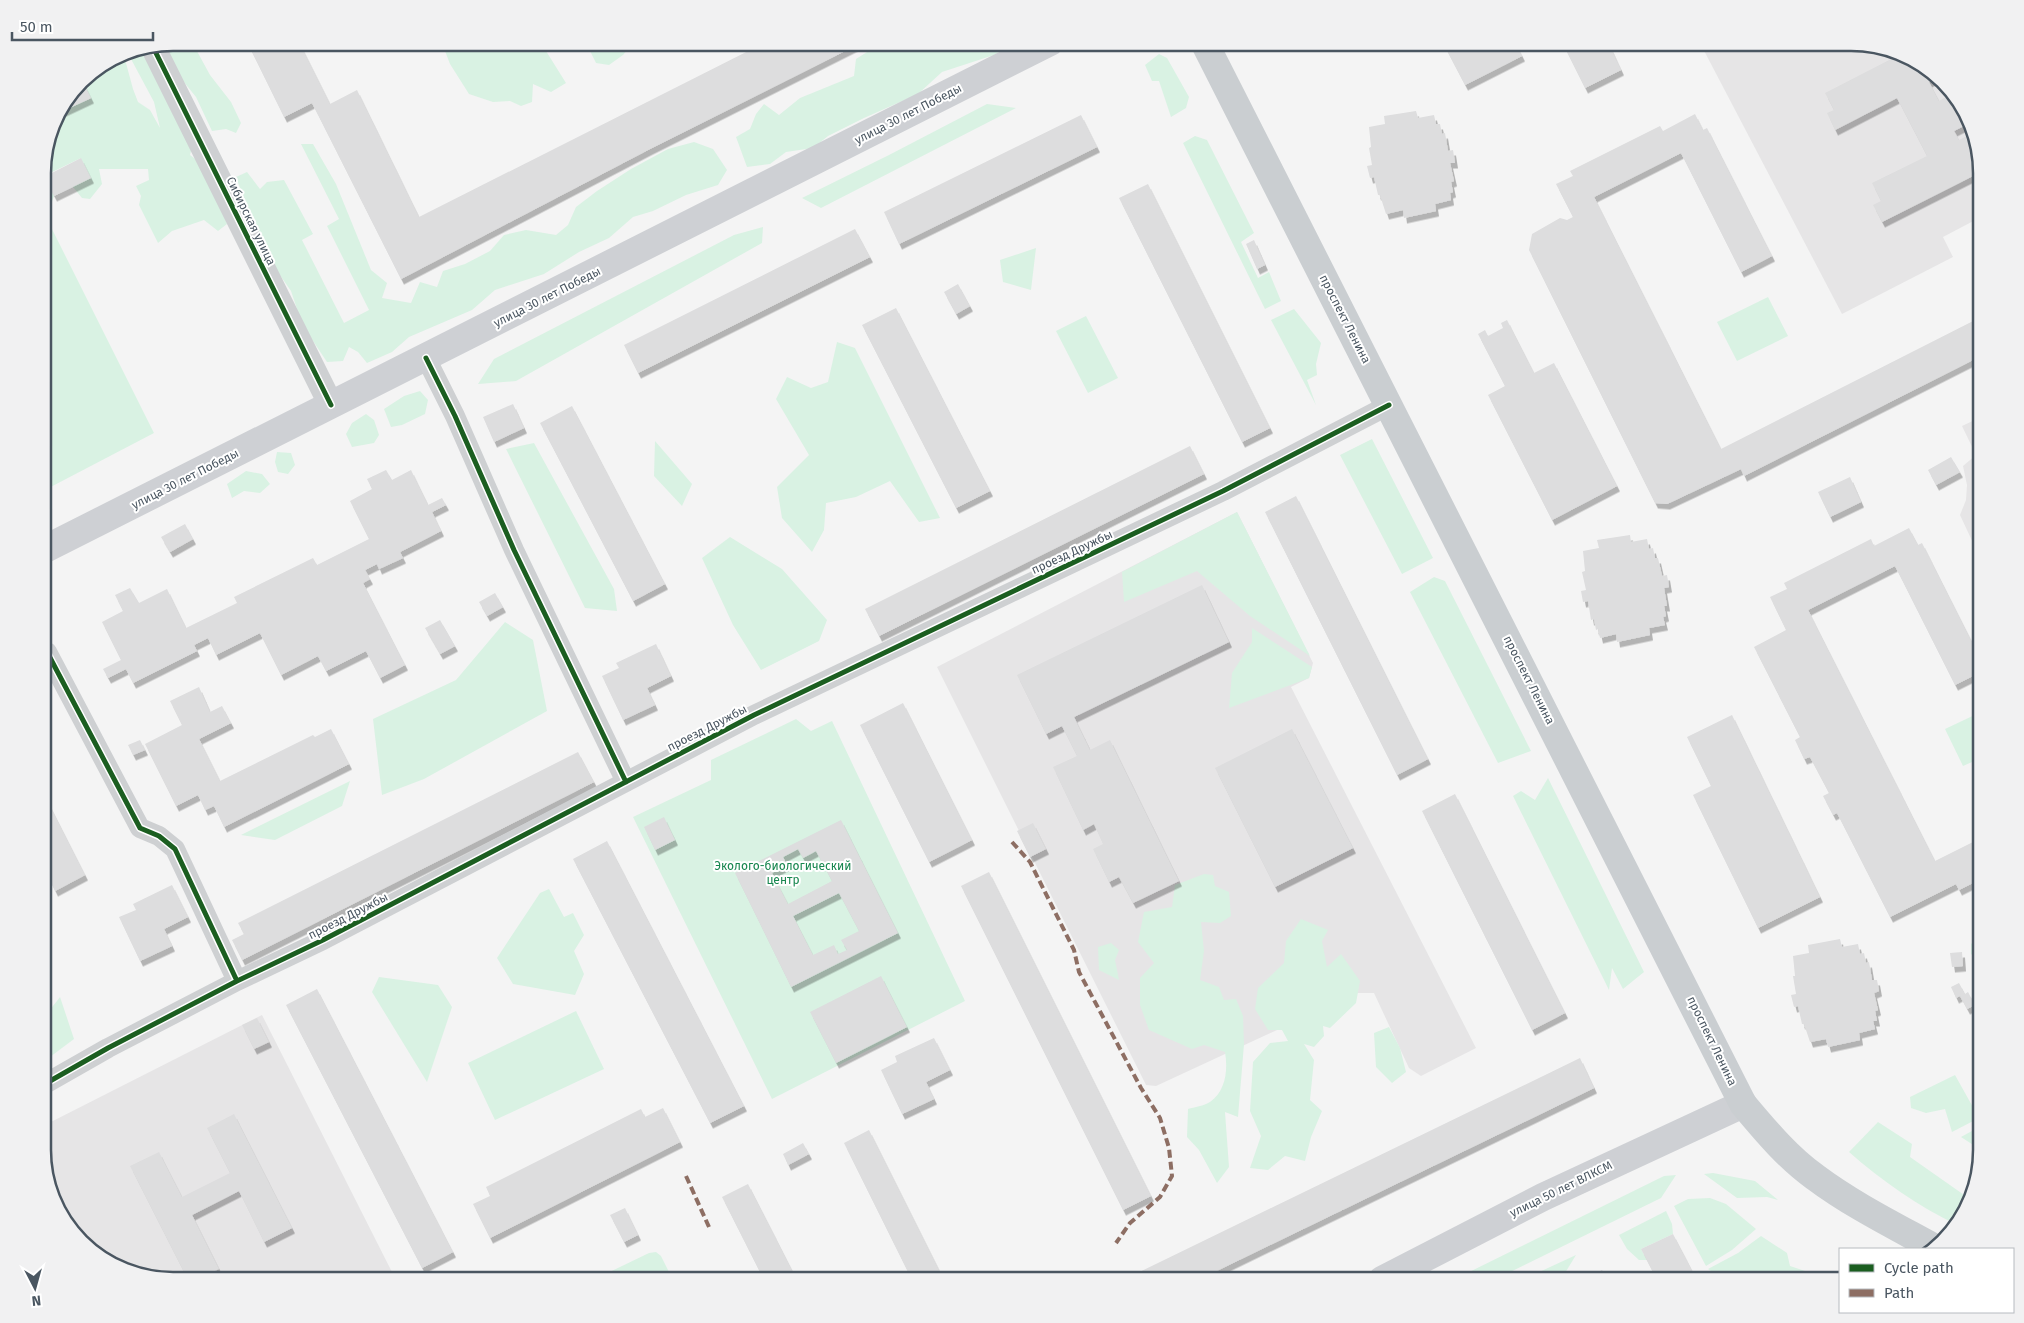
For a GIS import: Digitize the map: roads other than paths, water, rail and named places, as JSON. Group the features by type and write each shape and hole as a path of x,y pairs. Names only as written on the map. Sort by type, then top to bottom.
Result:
{"main road":[{"name":"улица 30 лет Победы","path":"52,546 332,406 1031,51"},
{"name":"проспект Ленина","path":"1209,51 1743,1104 1782,1149 1814,1177 1856,1204 1927,1244"},
{"name":"улица 50 лет ВЛКСМ","path":"1398,1272 1543,1197 1743,1104"}],"street":[{"name":"Сибирская улица","path":"157,53 332,406"},
{"path":"426,358 455,416 514,550 626,782"},
{"name":"проезд Дружбы","path":"52,1080 108,1048 237,981 323,940 754,715 1223,491 1389,405"},
{"path":"52,661 140,828 159,836 175,849 237,981"}],"park label":[{"name":"Эколого-биологический центр","path":"783,873"}]}
